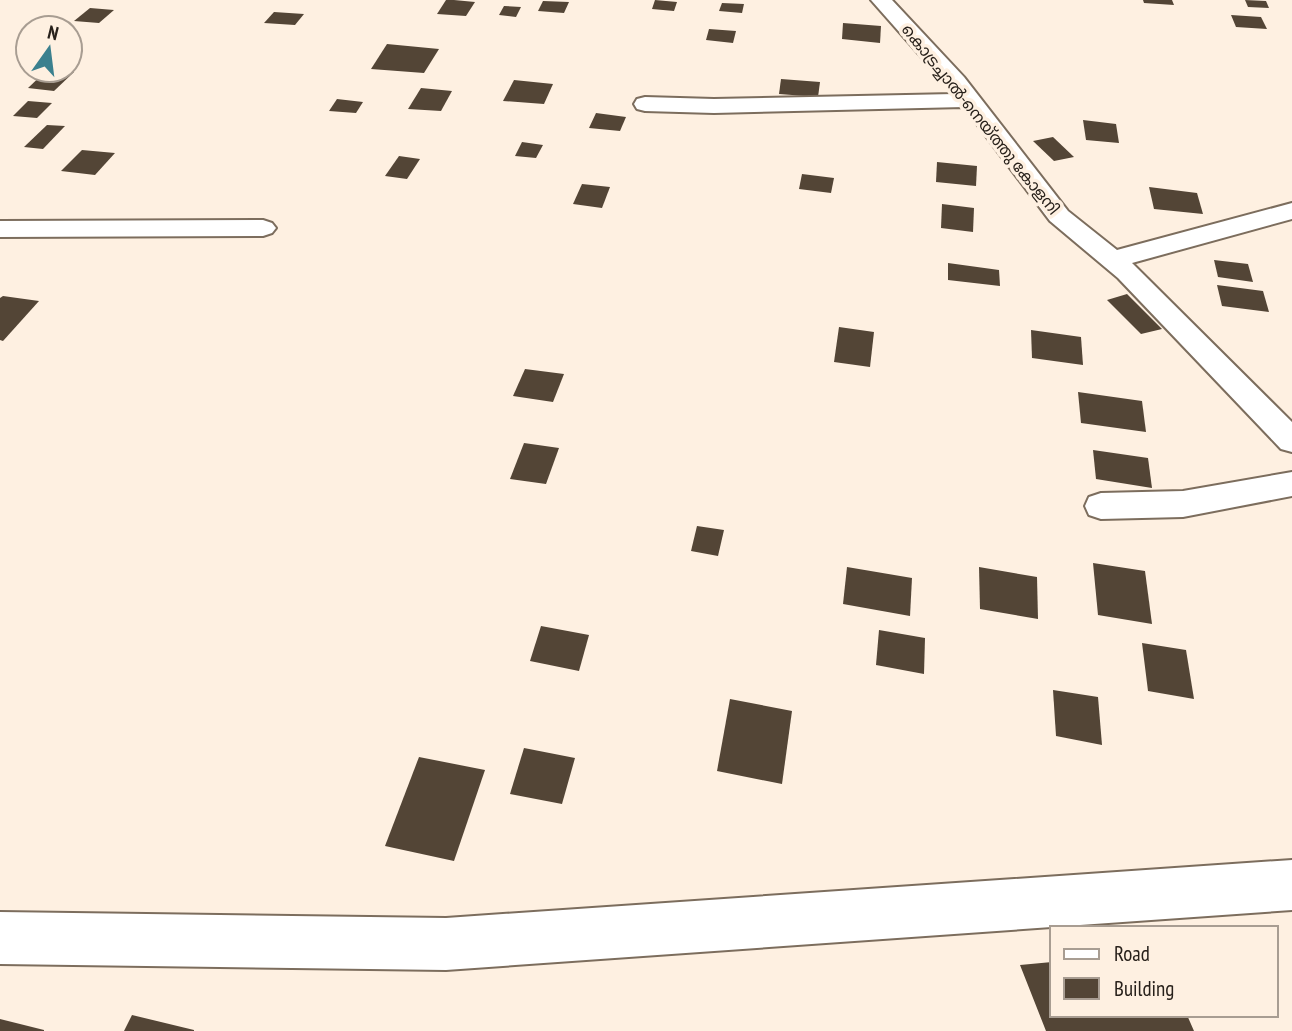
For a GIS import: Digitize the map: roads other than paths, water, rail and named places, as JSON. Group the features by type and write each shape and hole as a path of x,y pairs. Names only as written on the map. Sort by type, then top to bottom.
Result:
{"main road":[{"path":"0,938 446,944 1292,885"}],"street":[{"name":"കൊട്രച്ചാൽ-നെയ്ത്തു കോളനി","path":"881,0 934,56 1014,154 1059,216 1112,260 1191,335 1292,441"},
{"path":"645,104 714,106 969,100"},
{"path":"1112,260 1292,211"},
{"path":"0,229 263,229"},
{"path":"1101,506 1183,504 1292,484"}]}
